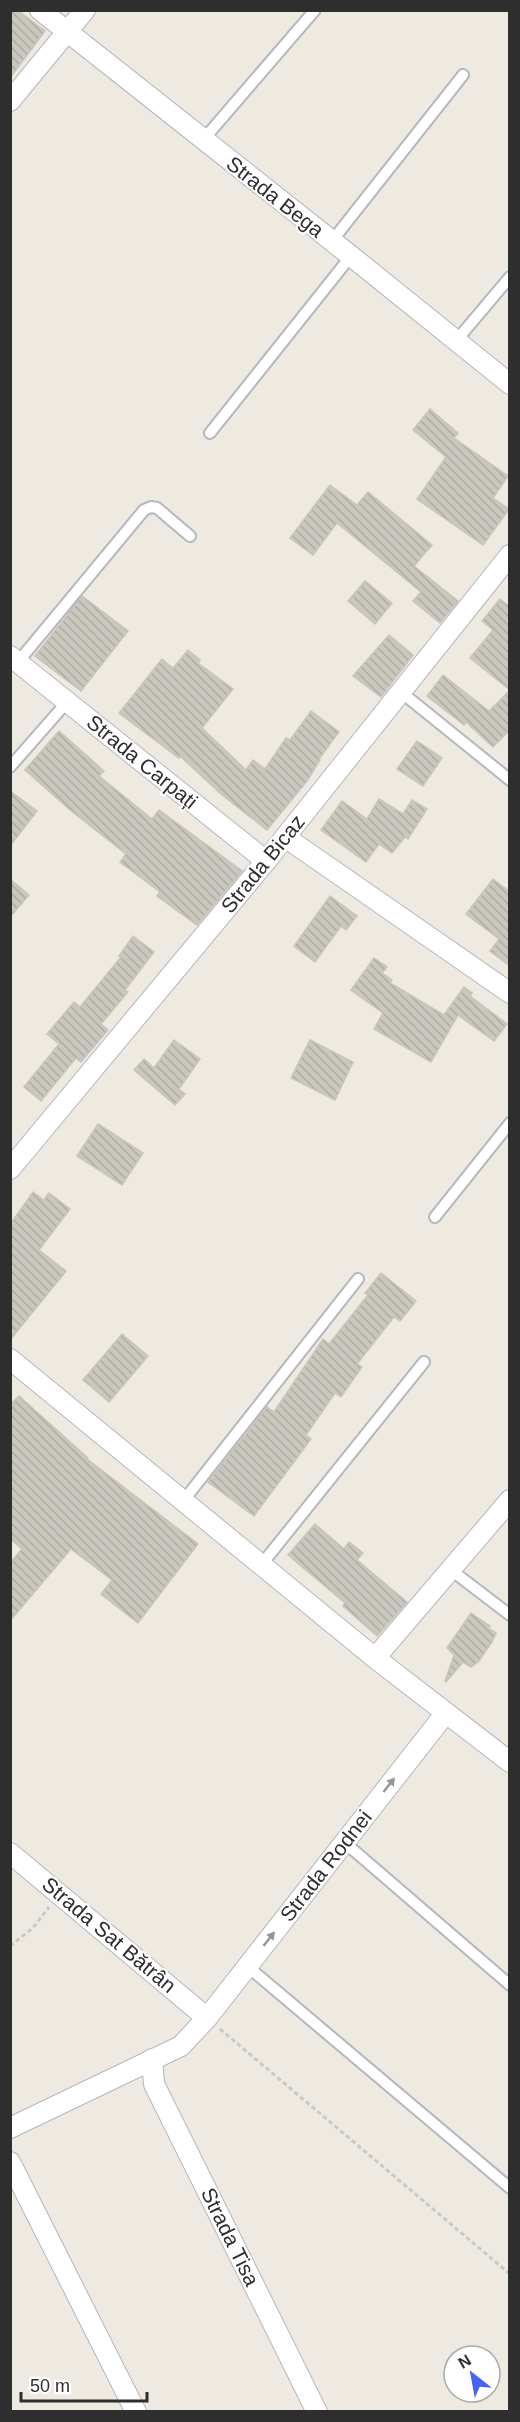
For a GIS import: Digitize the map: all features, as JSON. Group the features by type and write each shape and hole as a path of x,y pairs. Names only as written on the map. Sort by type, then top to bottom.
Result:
{"street":[{"name":"Strada Bega","path":"40,10 510,384"},
{"path":"10,101 85,10"},
{"name":"Strada Bicaz","path":"10,1169 266,861 510,555"},
{"name":"Strada Carpați","path":"14,659 266,861"},
{"path":"285,837 510,993"},
{"path":"10,1359 375,1658 510,1762"},
{"path":"375,1658 510,1500"},
{"name":"Strada Rodnei","path":"10,2128 181,2046 207,2018 445,1714"},
{"name":"Strada Sat Bătrân","path":"10,1853 207,2018"},
{"name":"Strada Tisa","path":"152,2059 154,2084 317,2412"},
{"path":"10,2162 136,2412"}],"lane":[{"path":"203,140 315,10"},
{"path":"332,241 463,75"},
{"path":"210,433 351,256"},
{"path":"456,341 510,277"},
{"name":"Strada Carpați","path":"14,659 144,510 151,507 156,508 190,536"},
{"path":"401,692 510,780"},
{"path":"10,767 67,702"},
{"path":"435,1217 510,1123"},
{"path":"184,1500 358,1279"},
{"path":"262,1564 424,1362"},
{"path":"451,1570 510,1615"},
{"path":"344,1842 510,1985"},
{"path":"248,1966 510,2188"}],"path":[{"path":"10,1946 33,1928 58,1893"},
{"path":"207,2018 510,2274"}],"building":[{"path":"10,10 17,10 45,31 10,78"},
{"path":"430,409 458,433 454,438 508,476 493,498 509,509 483,545 417,499 446,457 413,430"},
{"path":"330,485 357,505 368,492 432,545 414,566 458,601 440,623 413,601 421,592 337,523 313,555 290,538"},
{"path":"365,581 392,603 375,624 348,601"},
{"path":"82,596 128,631 81,691 35,656"},
{"path":"500,599 510,607 510,690 470,658 493,630 482,621"},
{"path":"389,635 413,655 381,697 353,676"},
{"path":"188,650 200,660 198,663 233,689 202,728 246,770 253,760 265,769 286,738 290,740 311,711 339,732 319,759 307,781 267,830 222,795 180,756 179,758 119,713 162,659 173,668"},
{"path":"443,675 489,711 510,690 510,730 493,747 466,722 464,725 427,696"},
{"path":"59,731 104,771 99,776 152,819 159,810 242,871 197,925 157,896 160,892 120,862 126,854 70,810 25,770"},
{"path":"417,741 442,758 423,786 397,769"},
{"path":"10,791 37,811 10,846"},
{"path":"379,799 403,814 412,800 427,809 408,839 405,837 392,853 379,844 366,862 321,830 342,801 367,819"},
{"path":"10,879 29,895 10,917"},
{"path":"493,879 510,892 510,966 490,951 499,939 466,914"},
{"path":"330,896 357,916 346,930 341,926 315,962 294,946"},
{"path":"133,936 154,952 125,990 128,992 101,1024 108,1030 81,1062 76,1058 41,1101 24,1087 59,1044 47,1034 74,1002 80,1007 121,957 119,956"},
{"path":"374,958 387,967 382,973 392,980 390,983 444,1015 464,987 472,993 470,996 507,1024 494,1041 458,1015 431,1062 374,1029 383,1013 351,990"},
{"path":"174,1040 200,1059 179,1089 185,1094 175,1105 134,1070 144,1059 154,1068"},
{"path":"310,1040 353,1062 335,1100 291,1078"},
{"path":"98,1124 143,1153 122,1185 77,1156"},
{"path":"33,1192 44,1200 49,1193 70,1209 39,1250 66,1271 10,1340 11,1223"},
{"path":"381,1273 416,1301 400,1321 394,1317 357,1364 362,1367 341,1397 335,1393 306,1435 311,1439 254,1516 208,1482 267,1407 274,1412 323,1339 329,1344 368,1295 365,1293"},
{"path":"122,1334 148,1356 109,1402 83,1380"},
{"path":"19,1396 87,1459 198,1544 138,1623 101,1594 112,1580 71,1549 10,1621 10,1563 22,1549 10,1539 10,1405"},
{"path":"315,1524 344,1549 349,1542 363,1553 357,1560 407,1602 377,1636 343,1606 345,1603 288,1555"},
{"path":"471,1613 496,1633 479,1661 471,1667 463,1662 446,1682 454,1655 447,1648"}]}
